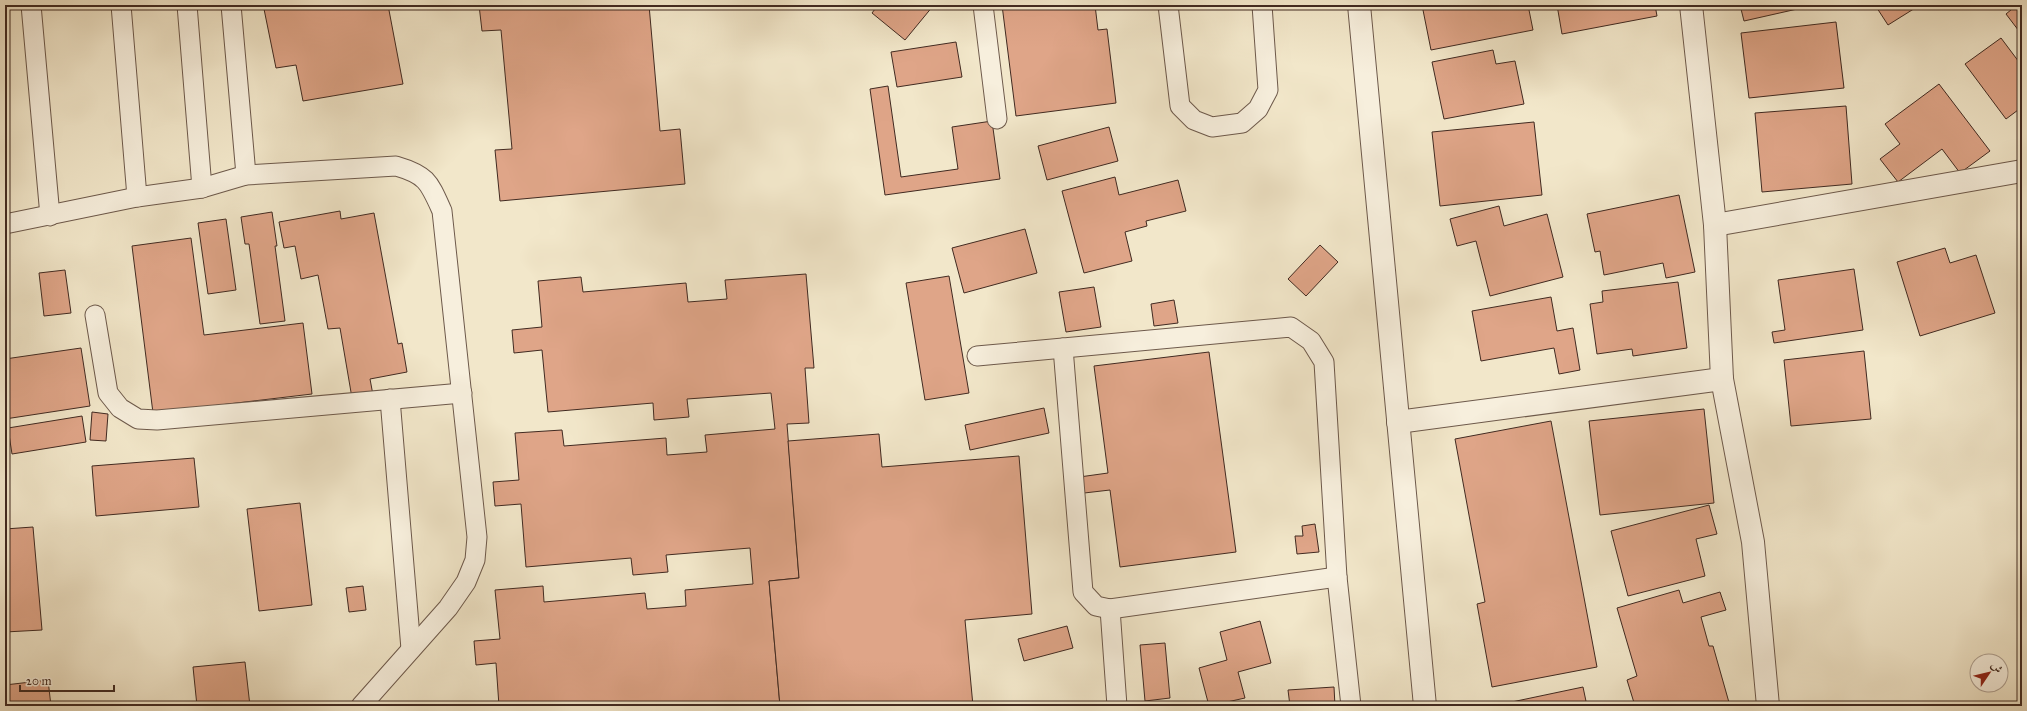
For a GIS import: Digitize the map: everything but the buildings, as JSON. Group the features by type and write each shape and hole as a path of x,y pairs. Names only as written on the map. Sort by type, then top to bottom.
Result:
{"street":[{"path":"1359,5 1425,706"},
{"path":"1692,5 1715,224 1722,379 1753,542 1768,706"},
{"path":"1715,224 2022,171"},
{"path":"1398,422 1722,379"}],"lane":[{"path":"31,5 50,216"},
{"path":"121,5 137,197"},
{"path":"187,5 202,188"},
{"path":"231,5 246,175"},
{"path":"982,5 997,119"},
{"path":"1168,5 1180,106 1194,120 1212,127 1242,123 1258,108 1268,90 1262,5"},
{"path":"5,224 137,197 202,188 246,175 396,166 414,171 430,185 442,211 477,537 475,560 466,582 448,608 361,706"},
{"path":"95,314 108,394 120,408 138,419 157,420 462,393"},
{"path":"977,356 1291,327 1311,341 1324,362 1337,577 1351,706"},
{"path":"1063,348 1083,592 1096,606 1110,609 1337,577"},
{"path":"390,399 411,649"},
{"path":"1110,609 1116,706"}]}
